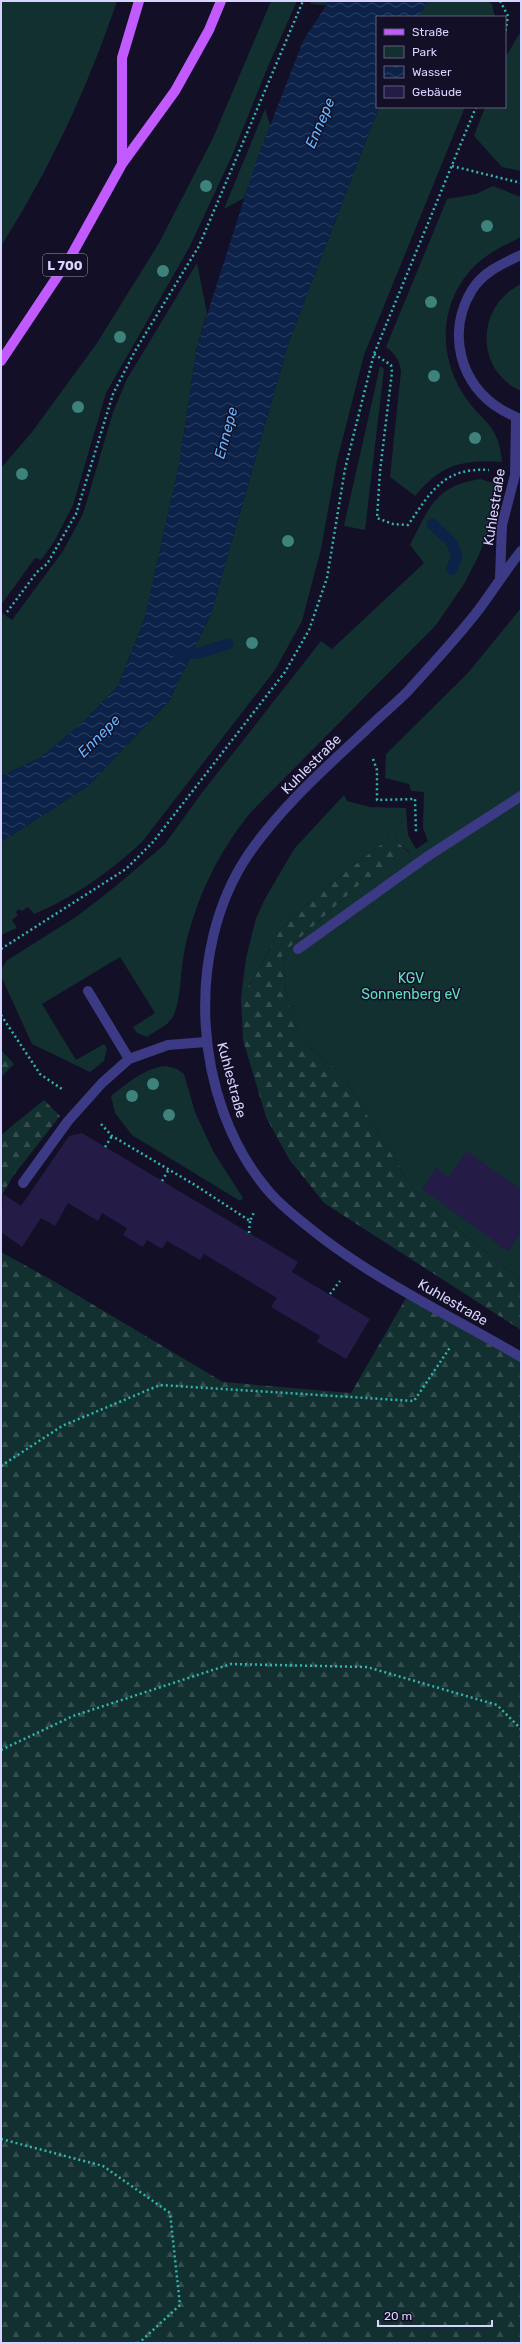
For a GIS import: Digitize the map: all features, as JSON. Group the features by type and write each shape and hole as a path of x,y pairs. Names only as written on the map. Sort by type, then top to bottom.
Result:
{"main road":[{"name":"L 700","path":"122,164 122,58 140,1"},
{"name":"L 700","path":"1,361 70,256 122,164 175,91 209,30 221,1"}],"street":[{"name":"Kuhlestraße","path":"500,577 502,525 515,475 519,418 488,402 468,378 459,348 460,318 472,290 494,268 521,255"},
{"name":"Kuhlestraße","path":"521,551 500,577 480,607 404,695 274,821 248,856 228,893 212,939 205,997 206,1042 214,1079 228,1122 243,1153 266,1188 314,1231 356,1262 521,1357"},
{"path":"298,949 428,856 521,796"},
{"path":"88,991 129,1059"},
{"path":"23,1183 68,1121 84,1103 129,1059 168,1045 206,1042"}],"path":[{"path":"7,612 37,572 46,564 76,514 113,394 136,351 199,246 304,1"},
{"path":"500,1 508,16 506,28"},
{"path":"1,949 126,869 171,819 285,672 309,630 327,578 345,469 374,354 404,278 476,108"},
{"path":"452,166 521,183"},
{"path":"374,354 391,365 392,372 380,471 377,518 394,524 408,525 429,493 440,482 457,474 481,470 494,471"},
{"path":"373,758 377,770 377,800 415,799 415,827"},
{"path":"1,1015 40,1074 84,1103 112,1136 169,1169 250,1221"},
{"path":"105,1147 112,1136"},
{"path":"162,1181 169,1169"},
{"path":"249,1233 250,1221 266,1188"},
{"path":"1,1466 62,1426 160,1385 414,1401 466,1325"},
{"path":"1,1750 73,1716 231,1664 367,1667 497,1705 521,1729"},
{"path":"1,2139 103,2166 170,2213 180,2305 139,2343"}],"green space":[{"path":"1,1 117,1 94,65 52,157 1,246"},
{"path":"271,1 297,1 269,64 231,158 189,248 106,393 73,505 54,542 41,560 35,558 1,605 1,468 32,432 97,343 159,243 213,138"},
{"path":"312,1 329,1 326,5 310,4"},
{"path":"428,1 488,1 492,4 495,16 420,16"},
{"path":"521,31 521,171 502,167 474,136 485,108 506,108 506,56"},
{"path":"379,108 465,108 364,355 337,461 321,549 302,621 275,670 142,842 118,863 91,883 49,908 34,914 28,907 22,911 19,909 16,912 18,915 12,920 17,928 1,935 1,842 88,786 169,701 211,614 288,344"},
{"path":"265,109 270,125 244,198 224,209"},
{"path":"493,186 521,197 521,237 491,253 475,266 462,281 453,298 448,316 446,336 448,355 453,374 469,402 493,430 497,438 502,462 475,462 453,466 434,477 415,496 390,477 401,371 396,357 386,347 447,199 476,194"},
{"path":"197,263 207,313 197,346 180,460 145,618 118,686 82,723 40,758 1,776 1,612 12,620 63,551 83,514 113,412 127,379"},
{"path":"521,284 521,391 506,381 495,369 488,354 486,338 489,322 495,307 506,294"},
{"path":"380,366 384,369 365,530 344,526"},
{"path":"480,479 500,485 491,525 478,557 464,584 436,625 251,812 239,827 219,859 195,911 183,956 178,1001 173,1017 167,1024 147,1037 137,1033 133,1027 155,1013 120,957 42,1004 76,1060 104,1044 107,1048 104,1061 90,1072 32,1044 1,976 2,968 6,961 76,917 116,886 165,844 201,794 321,641 332,649 424,563 410,545 435,501 443,493 453,487 465,482"},
{"name":"KGV Sonnenberg eV","path":"521,608 521,1280 418,1197 341,1073 301,1041 287,1001 282,954 360,884 410,853 392,836 320,892 280,930 255,977 241,997 246,958 256,918 266,897 294,849 344,795 347,801 370,807 406,808 408,835 416,849 428,841 423,828 424,792 411,791 409,784 385,778 386,754 467,674"},
{"path":"392,836 410,854 360,884 282,954 287,1001 301,1041 341,1073 418,1197 521,1280 521,1330 324,1203 289,1159 266,1117 243,1040 241,997 255,977 280,930 320,892"},
{"path":"1,1050 14,1064 1,1077"},
{"path":"166,1066 177,1069 184,1074 195,1112 213,1151 243,1198 240,1201 132,1135 115,1113 111,1096 143,1073 158,1067"},
{"path":"44,1100 60,1116 13,1176 1,1197 1,1135"},
{"path":"1,1252 50,1279 223,1382 351,1393 409,1293 521,1357 521,2343 1,2343"}],"water":[{"name":"Ennepe","path":"329,1 428,1 420,16 376,16 376,108 379,108 288,344 211,614 169,701 88,786 1,842 1,776 40,758 82,723 118,686 145,618 180,460 197,346 257,159 303,41"}],"building":[{"path":"82,1133 298,1262 292,1272 370,1319 346,1359 317,1342 320,1336 271,1307 277,1298 204,1254 200,1260 167,1241 162,1249 147,1240 143,1247 123,1235 127,1228 102,1213 98,1221 68,1203 55,1226 41,1218 22,1247 1,1232 3,1194 21,1206 69,1136"},
{"path":"467,1151 521,1190 521,1233 508,1251 422,1189 436,1168 448,1177"}],"waterway":[{"path":"432,524 452,543 457,556 452,569"},
{"path":"178,654 199,653 228,644"}]}
